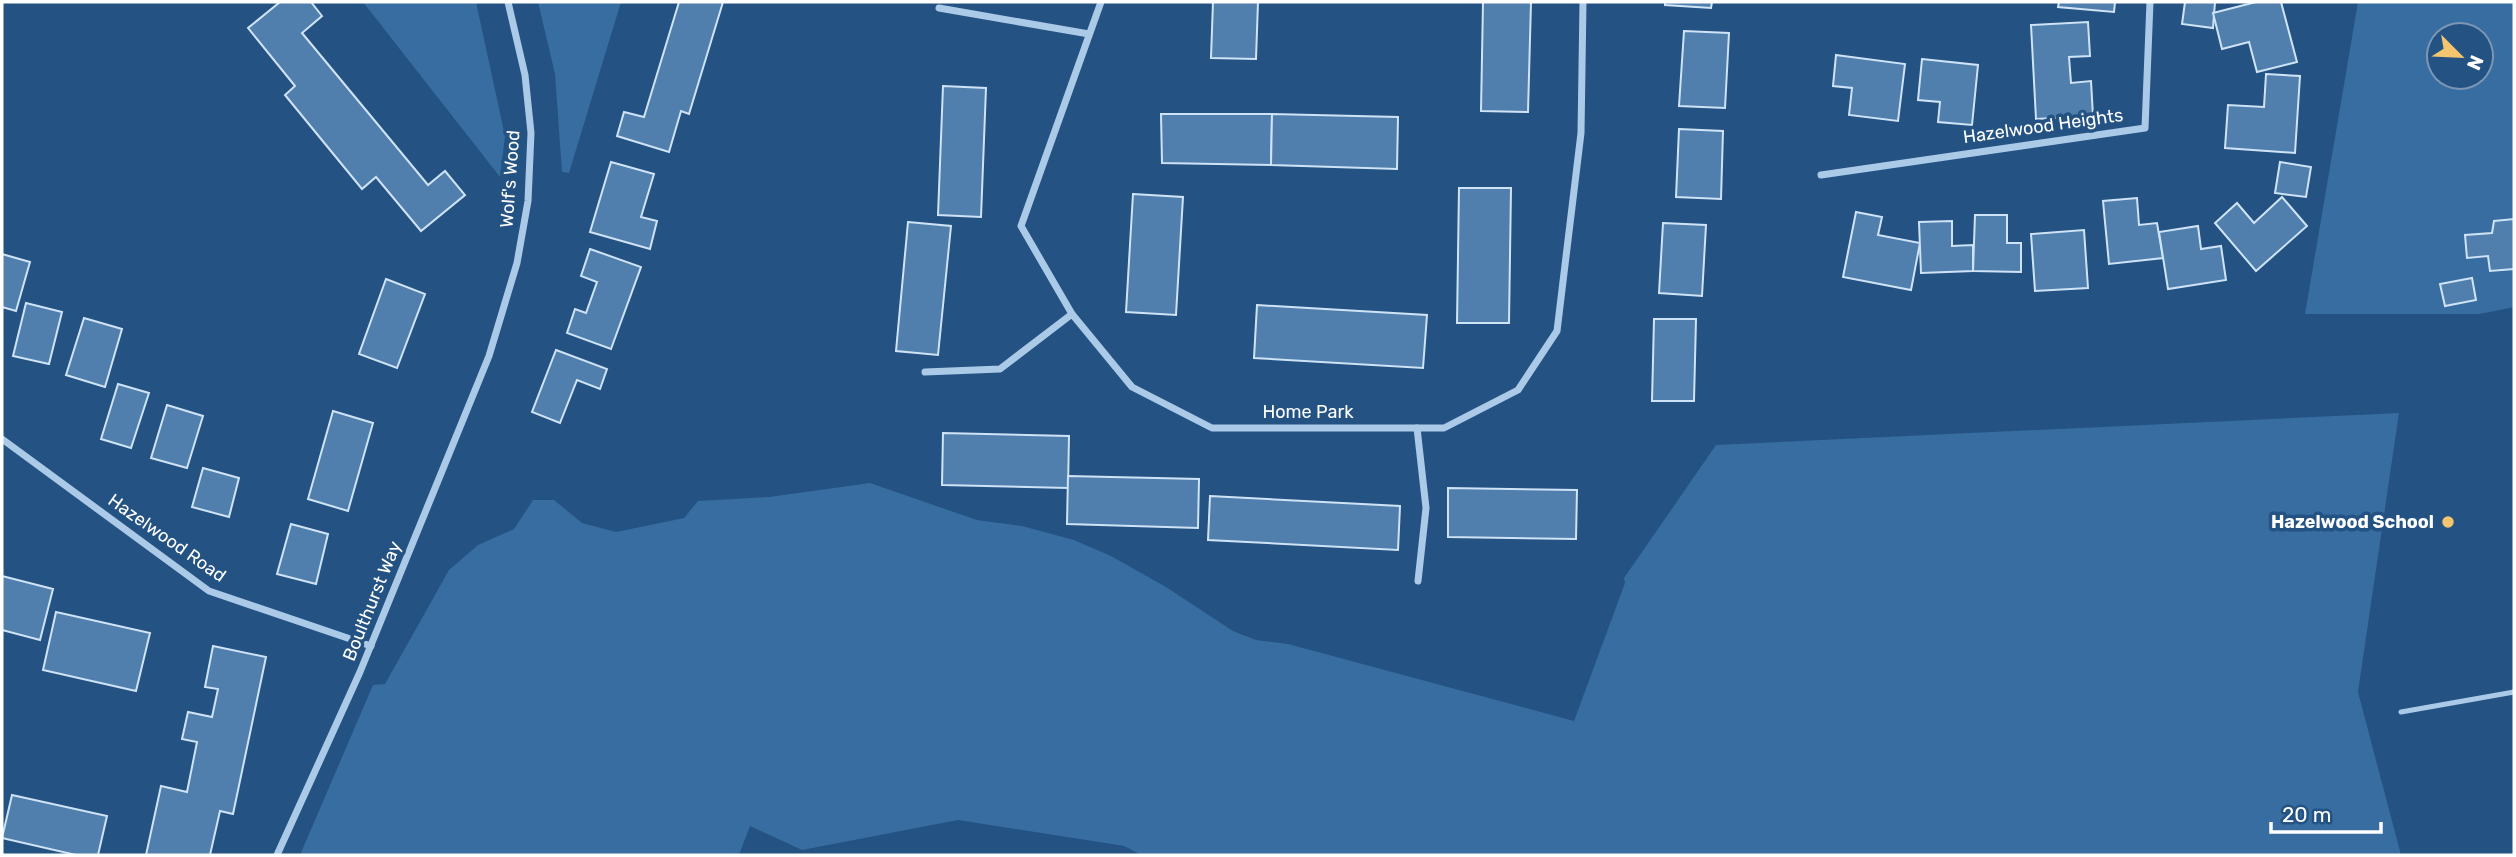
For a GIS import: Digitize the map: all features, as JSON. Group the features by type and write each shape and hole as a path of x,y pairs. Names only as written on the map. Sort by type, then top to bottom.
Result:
{"street":[{"name":"Wolf's Wood","path":"489,356 517,263 528,201 531,133 525,75 508,2"},
{"name":"Home Park","path":"1101,2 1021,226 1072,314 1132,387 1212,428 1444,428 1518,390 1557,331 1581,133 1583,2"},
{"name":"Hazelwood Heights","path":"1821,175 2145,128 2150,2"},
{"path":"939,8 1089,34"},
{"path":"925,372 1000,369 1072,314"},
{"name":"Boulthurst Way","path":"277,855 282,849 370,646 489,356"},
{"path":"1417,428 1426,508 1418,581"},
{"name":"Hazelwood Road","path":"2,439 209,591 370,646"}],"lane":[{"path":"2401,712 2514,692"}],"shaded area":[{"path":"363,2 476,2 505,136 500,177"},
{"path":"538,2 621,2 569,173 562,172 555,74"},
{"path":"2358,2 2514,2 2514,307 2480,314 2305,314"},
{"path":"2399,413 2358,692 2401,855 1142,855 1124,846 958,820 802,850 750,826 739,855 300,855 373,685 385,684 449,570 478,545 514,529 533,500 554,500 582,523 616,532 684,518 698,501 769,497 870,483 977,520 1022,526 1074,540 1111,556 1166,587 1233,631 1256,640 1288,644 1574,721 1625,583 1624,578 1716,445"}],"building":[{"path":"280,2 311,2 322,16 302,33 428,185 445,171 465,195 421,231 376,177 362,189 285,95 295,86 248,28"},
{"path":"679,2 723,2 689,114 681,111 669,152 617,136 624,112 644,117"},
{"path":"1213,2 1258,2 1256,59 1211,58"},
{"path":"1483,2 1531,2 1528,112 1481,111"},
{"path":"1665,2 1712,2 1711,8 1665,5"},
{"path":"2059,2 2115,2 2114,12 2058,7"},
{"path":"2185,2 2215,2 2213,28 2182,24"},
{"path":"2256,2 2281,2 2297,62 2257,72 2249,42 2222,49 2213,13"},
{"path":"2088,22 2090,56 2069,57 2071,83 2091,81 2093,116 2036,119 2031,25"},
{"path":"1684,31 1729,33 1725,108 1679,106"},
{"path":"1836,55 1905,64 1898,121 1849,115 1852,88 1833,86"},
{"path":"1922,59 1978,65 1972,125 1938,122 1940,102 1918,100"},
{"path":"2266,74 2300,76 2295,153 2225,148 2228,105 2264,107"},
{"path":"943,86 986,88 981,217 938,215"},
{"path":"1161,114 1272,114 1271,165 1162,163"},
{"path":"1272,114 1398,117 1397,169 1271,165"},
{"path":"1679,129 1723,131 1721,199 1676,197"},
{"path":"611,162 654,174 641,217 657,221 650,249 590,232"},
{"path":"2280,162 2311,167 2306,197 2275,193"},
{"path":"1459,188 1511,188 1509,323 1457,323"},
{"path":"1133,194 1183,197 1176,315 1126,312"},
{"path":"2282,197 2307,226 2256,271 2215,223 2237,203 2254,223"},
{"path":"2137,198 2139,225 2157,223 2163,258 2109,264 2103,201"},
{"path":"1856,212 1882,217 1878,235 1920,243 1911,290 1843,277"},
{"path":"1975,215 2007,215 2007,243 2021,243 2021,272 1973,271"},
{"path":"2514,219 2514,269 2490,271 2488,256 2467,258 2465,235 2492,233 2494,221"},
{"path":"1952,221 1952,246 1973,245 1973,271 1921,273 1919,222"},
{"path":"908,222 951,226 938,355 896,351"},
{"path":"1663,223 1706,225 1702,296 1659,293"},
{"path":"2198,226 2201,249 2221,246 2226,280 2168,289 2159,232"},
{"path":"2084,230 2088,288 2035,291 2031,234"},
{"path":"590,249 641,267 611,349 567,333 575,309 586,313 597,282 581,276"},
{"path":"2,254 30,262 16,311 2,307"},
{"path":"2472,278 2476,300 2445,306 2440,284"},
{"path":"386,279 425,294 397,368 359,354"},
{"path":"26,303 62,312 49,364 13,356"},
{"path":"1257,305 1427,315 1423,368 1254,358"},
{"path":"84,318 122,329 105,387 66,375"},
{"path":"1654,319 1696,319 1694,401 1652,401"},
{"path":"556,350 607,369 600,389 577,380 560,423 532,412"},
{"path":"118,384 149,393 131,448 101,439"},
{"path":"167,405 203,416 187,468 151,458"},
{"path":"333,411 373,423 348,511 308,499"},
{"path":"943,433 1069,436 1068,488 942,485"},
{"path":"203,468 239,478 229,517 192,507"},
{"path":"1068,476 1199,479 1198,528 1067,524"},
{"path":"1448,488 1577,490 1576,539 1448,537"},
{"path":"1210,496 1400,506 1398,550 1208,540"},
{"path":"291,524 328,534 316,584 277,574"},
{"path":"2,576 53,589 40,640 2,630"},
{"path":"56,612 150,633 136,691 43,670"},
{"path":"213,646 266,657 233,814 220,811 210,855 146,855 161,786 187,792 197,742 182,739 188,712 212,717 218,689 205,687"},
{"path":"12,795 107,816 98,855 76,855 2,838"}],"place":[{"name":"Hazelwood School","path":"2448,522"}]}
